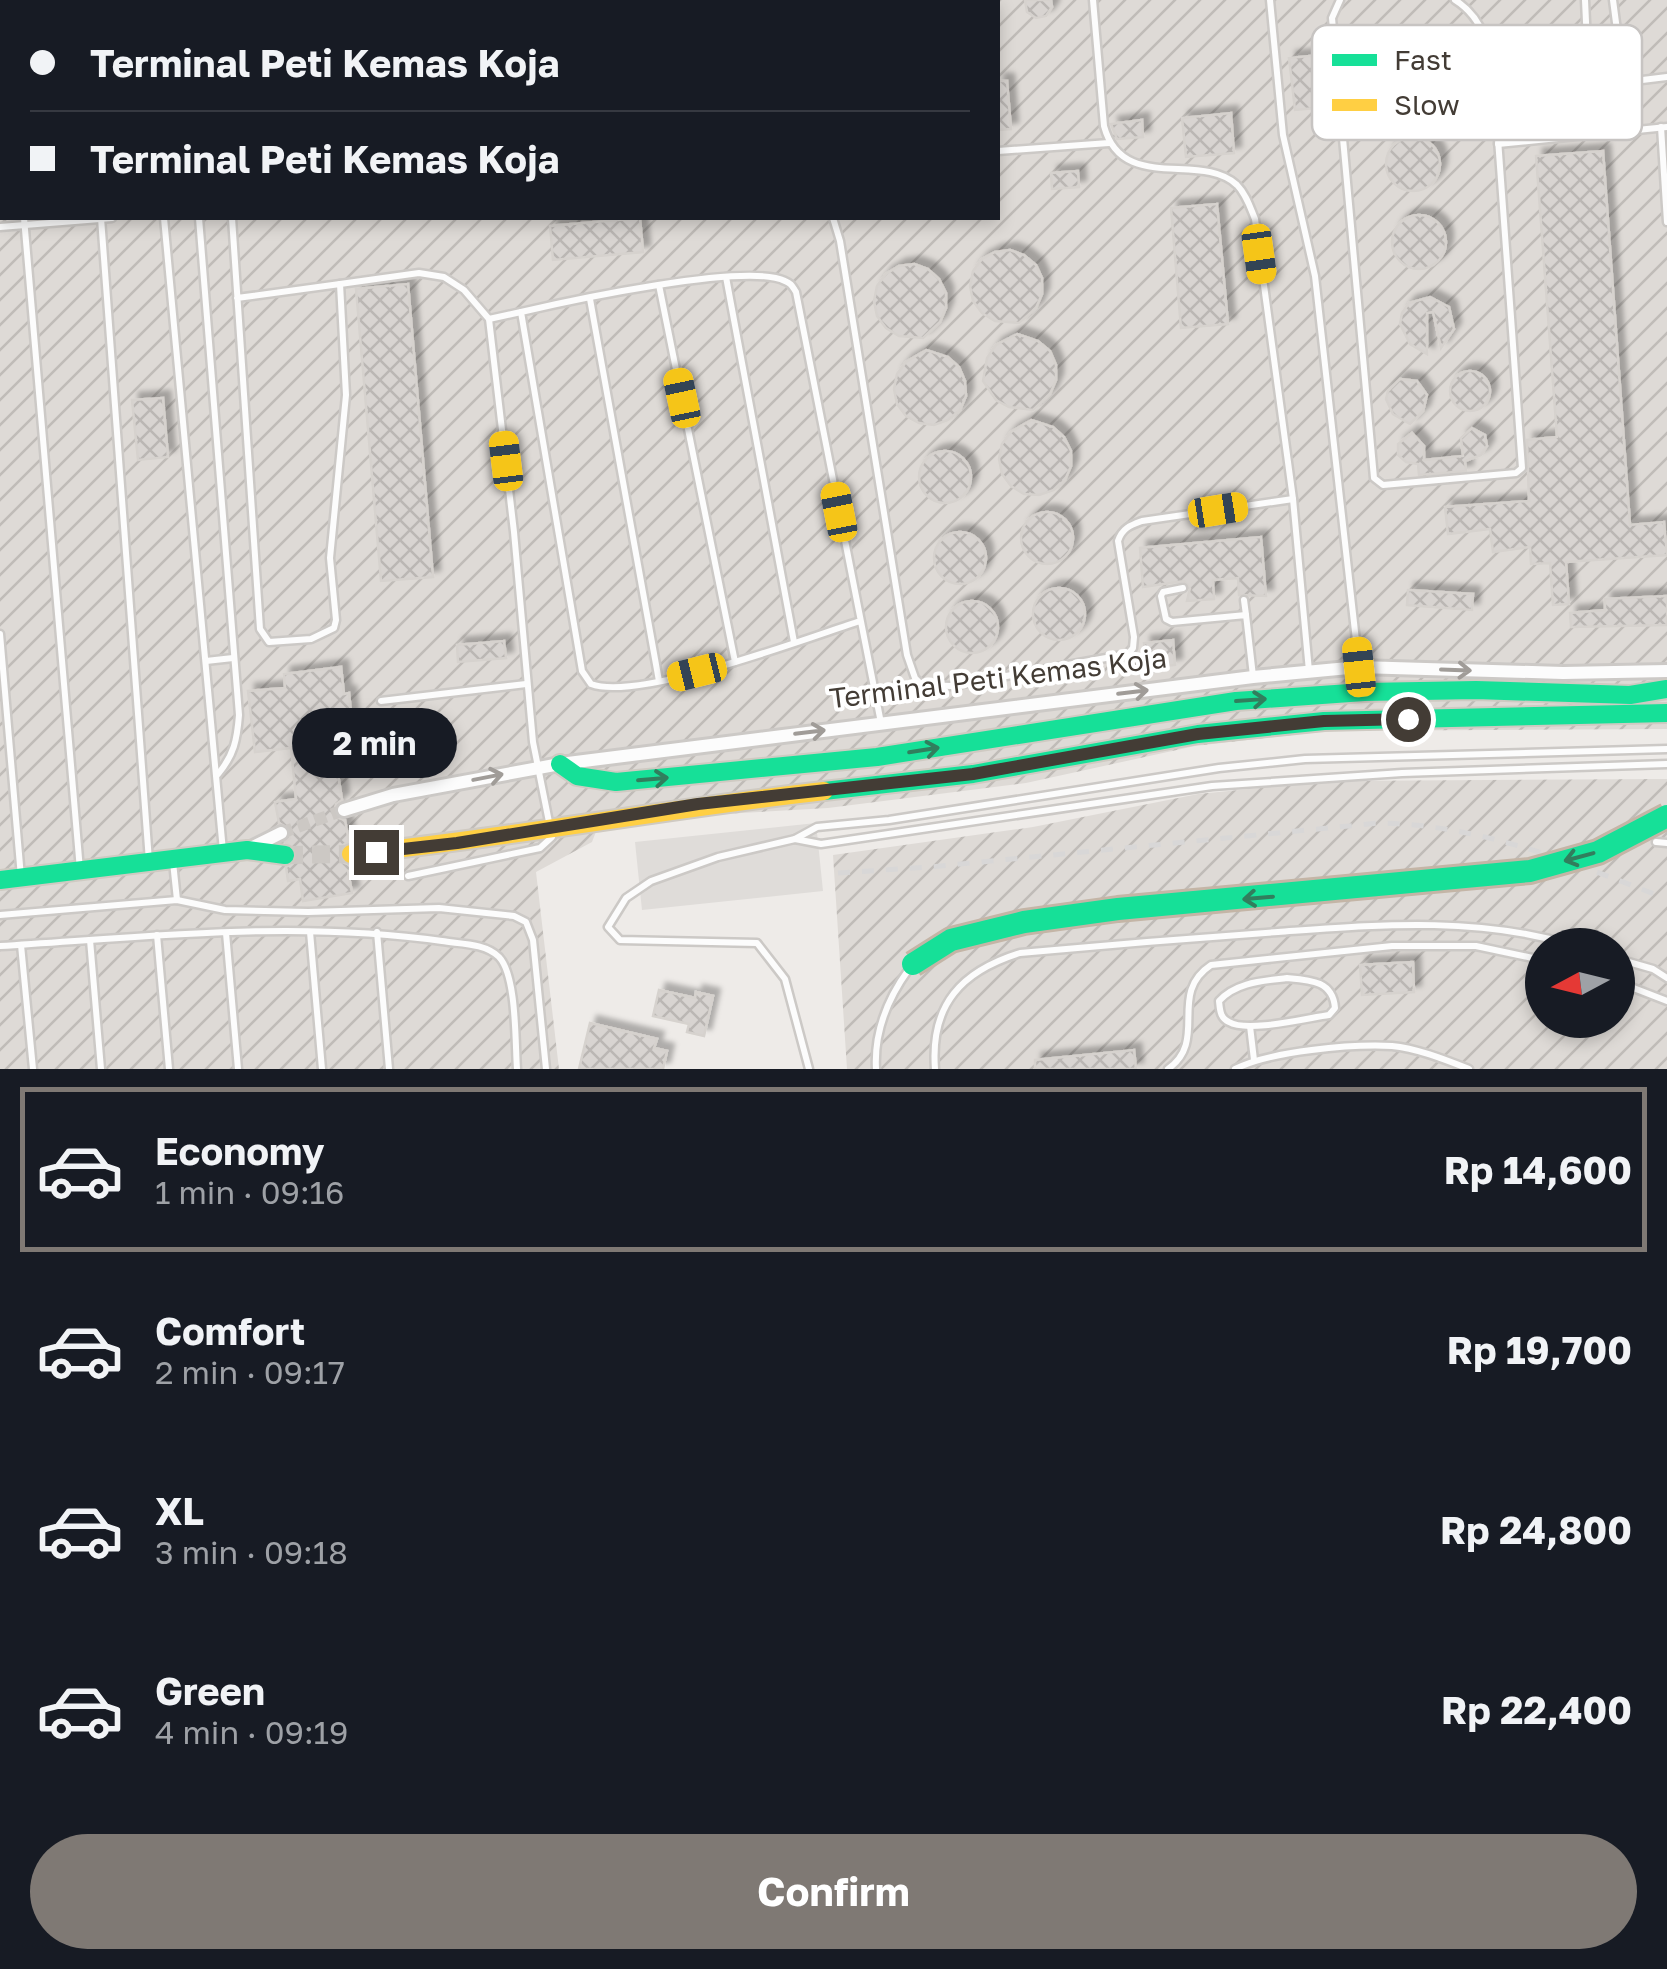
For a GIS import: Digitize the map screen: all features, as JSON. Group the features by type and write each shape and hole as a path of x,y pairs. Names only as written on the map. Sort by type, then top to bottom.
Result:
{"main road":[{"path":"549,766 577,776 616,782 877,757 1236,701 1364,692 1630,694 1667,688"},
{"path":"351,854 402,850 698,804 973,774 1198,734 1324,721 1667,713"},
{"path":"913,964 951,940 1024,922 1530,871 1598,852 1667,816"},
{"path":"10,879 283,844"}],"street":[{"name":"Terminal Peti Kemas Koja","path":"344,810 393,796 549,766 1253,677 1359,667 1667,672"}],"lane":[{"path":"1093,0 1104,126 1109,142 1120,156 1136,164 1220,176 1236,184 1249,202 1292,498 1309,672"},
{"path":"1270,0 1283,135 1315,276 1359,667"},
{"path":"1333,25 1340,0"},
{"path":"1454,0 1474,14 1481,25"},
{"path":"1585,0 1586,25"},
{"path":"1613,0 1616,25"},
{"path":"1642,81 1667,78"},
{"path":"1664,127 1667,222"},
{"path":"1343,140 1374,478 1380,484 1516,473 1522,468 1498,140"},
{"path":"1498,144 1537,140"},
{"path":"1000,151 1109,142"},
{"path":"0,228 24,221 50,220"},
{"path":"101,220 149,862"},
{"path":"164,220 224,852"},
{"path":"199,220 239,715 237,741 217,776"},
{"path":"232,220 260,629 269,642 311,639 334,628 336,620 330,558 346,395 340,284"},
{"path":"834,220 907,655 914,678 922,684 950,686 1128,654 1134,637 1118,541 1121,534 1142,521 1292,498"},
{"path":"24,221 80,872"},
{"path":"237,298 419,273 444,277 464,290 489,319 514,532 526,684 549,766 550,842 540,848 408,876"},
{"path":"726,277 794,642"},
{"path":"489,319 659,284 726,277 782,279 796,292 881,723"},
{"path":"659,284 736,662"},
{"path":"590,298 659,682"},
{"path":"521,312 582,671 597,686 659,682 736,662 860,621"},
{"path":"1183,588 1163,592 1161,596 1166,619 1172,622 1246,616"},
{"path":"1244,600 1253,677"},
{"path":"0,634 10,879"},
{"path":"206,662 233,658"},
{"path":"380,701 526,684"},
{"path":"810,1069 785,980 757,943 620,940 608,927 626,898 651,881 718,857 795,840 817,827 890,820 1219,768 1306,758 1667,750"},
{"path":"1402,756 1402,773"},
{"path":"795,840 821,844 1212,786 1402,773 1667,764"},
{"path":"1064,793 1066,808"},
{"path":"1656,842 1667,843"},
{"path":"173,859 177,900"},
{"path":"0,915 177,900 225,910 439,908 507,914 526,922 533,940 546,1069"},
{"path":"936,1069 938,1025 949,1000 964,981 988,963 1020,953 1406,922 1482,926 1525,933"},
{"path":"310,932 322,1069"},
{"path":"377,932 389,1069"},
{"path":"0,946 158,935 377,932 481,946 500,958 510,977 517,1069"},
{"path":"226,934 238,1069"},
{"path":"158,935 169,1069"},
{"path":"90,940 102,1069"},
{"path":"21,945 32,1069"},
{"path":"1168,1069 1188,1044 1188,998 1192,983 1211,965 1392,946 1476,946 1525,956"},
{"path":"1635,963 1667,975"},
{"path":"876,1069 885,1011 913,964"},
{"path":"1287,978 1327,986 1334,992 1335,1008 1329,1015 1250,1026 1228,1022 1220,1014 1219,1001 1228,991 1287,978"},
{"path":"1635,989 1667,1002"},
{"path":"1250,1026 1254,1060"},
{"path":"1235,1069 1254,1060 1287,1054 1394,1046 1468,1069"}],"shaded area":[{"path":"1000,0 1667,0 1667,729 1327,731 1195,746 1026,783 828,808 600,821 592,842 536,872 559,1069 0,1069 0,220 1000,220"},
{"path":"1667,779 1667,1069 847,1069 833,855 1033,827 1198,794 1332,781"},
{"path":"816,823 823,891 642,910 635,842"}],"building":[{"path":"1025,0 1051,0 1052,7 1046,16 1036,18 1027,12"},
{"path":"1312,56 1312,108 1295,110 1289,58"},
{"path":"1000,81 1007,81 1011,129 1000,130"},
{"path":"1231,113 1234,153 1186,157 1182,118"},
{"path":"1142,120 1143,137 1117,139 1111,124"},
{"path":"1402,140 1424,140 1438,154 1438,174 1423,189 1403,189 1388,174 1388,154"},
{"path":"1603,151 1630,525 1664,522 1667,555 1566,562 1569,604 1553,605 1550,563 1531,564 1530,547 1493,552 1490,529 1448,534 1445,507 1529,501 1527,440 1557,437 1536,156"},
{"path":"1078,171 1079,187 1052,189 1051,173"},
{"path":"1217,204 1228,324 1181,328 1171,208"},
{"path":"1419,215 1438,223 1446,242 1438,261 1419,269 1400,261 1392,242 1400,223"},
{"path":"640,220 643,252 553,260 550,226"},
{"path":"1010,250 1036,265 1042,278 1042,294 1036,308 1019,323 995,321 982,313 973,301 970,286 973,271 982,259"},
{"path":"914,264 928,269 946,293 946,308 940,322 923,338 899,336 886,328 877,316 874,301 877,286 886,274 899,266"},
{"path":"408,284 433,577 381,581 356,289"},
{"path":"1430,297 1449,307 1454,329 1441,348 1433,312 1427,313 1427,354 1410,344 1400,324 1409,303"},
{"path":"1017,334 1038,341 1050,351 1056,365 1056,380 1050,394 1033,410 1009,407 996,400 983,381 987,358 996,345"},
{"path":"926,350 948,357 959,367 965,381 966,396 960,410 934,425 906,416 897,404 894,389 897,374 906,362"},
{"path":"1470,371 1484,377 1490,391 1484,405 1470,411 1456,405 1450,391 1456,377"},
{"path":"1400,379 1417,381 1427,395 1423,411 1410,424 1393,414 1386,399"},
{"path":"163,398 168,457 138,460 132,400"},
{"path":"1031,420 1053,427 1071,451 1071,466 1065,480 1054,490 1039,495 1024,494 1011,486 1002,474 999,459 1002,444 1011,432"},
{"path":"1472,428 1485,435 1487,446 1481,455 1465,461 1466,471 1419,475 1418,464 1406,462 1398,455 1398,444 1412,433 1424,446 1424,460 1463,456 1461,438"},
{"path":"945,451 963,459 971,477 963,495 945,503 927,495 919,477 927,459"},
{"path":"1047,512 1065,520 1073,538 1065,556 1047,564 1029,556 1021,538 1029,520"},
{"path":"960,532 978,540 986,558 978,576 960,584 942,576 934,558 942,540"},
{"path":"1261,537 1266,596 1239,595 1238,578 1213,580 1214,599 1187,601 1190,588 1184,581 1143,587 1140,548"},
{"path":"1059,588 1077,596 1085,614 1077,632 1059,640 1041,632 1033,614 1041,596"},
{"path":"1408,590 1473,594 1472,610 1407,605"},
{"path":"1667,596 1667,625 1571,627 1570,613 1605,610 1605,599"},
{"path":"972,601 990,609 998,627 990,645 972,653 954,645 946,627 954,609"},
{"path":"1173,640 1175,665 1147,668 1144,643"},
{"path":"504,641 506,658 458,662 457,645"},
{"path":"341,667 344,694 349,693 357,772 338,774 342,800 334,812 345,820 349,842 339,854 342,862 353,866 354,870 348,871 352,893 303,901 300,879 288,881 286,867 295,862 297,851 285,842 290,838 290,829 279,823 275,802 296,799 291,748 255,752 248,691 285,688 284,674"},
{"path":"1413,962 1414,992 1362,995 1360,965"},
{"path":"659,990 695,998 696,992 713,996 704,1036 687,1032 689,1024 653,1016"},
{"path":"590,1023 657,1039 654,1048 667,1051 663,1069 579,1069"},
{"path":"1134,1050 1136,1069 1035,1069 1035,1060"}],"tunnel":[{"path":"281,833 344,810"},
{"path":"285,855 351,854"}],"railway":[{"path":"838,873 1379,823 1451,830 1520,846 1654,894"}],"traffic: fast":[{"path":"560,764 577,776 616,782 877,757 1236,701 1364,692 1476,690 1630,695 1667,689"},
{"path":"824,791 973,774 1198,734 1324,721 1667,713"},
{"path":"913,964 951,940 1024,922 1118,909 1530,871 1598,852 1667,816"},
{"path":"0,880 247,850 285,855"}],"traffic: slow":[{"path":"351,854 824,791"}],"route":[{"path":"376,852 457,843 698,804 973,774 1198,734 1324,721 1408,719"}]}
